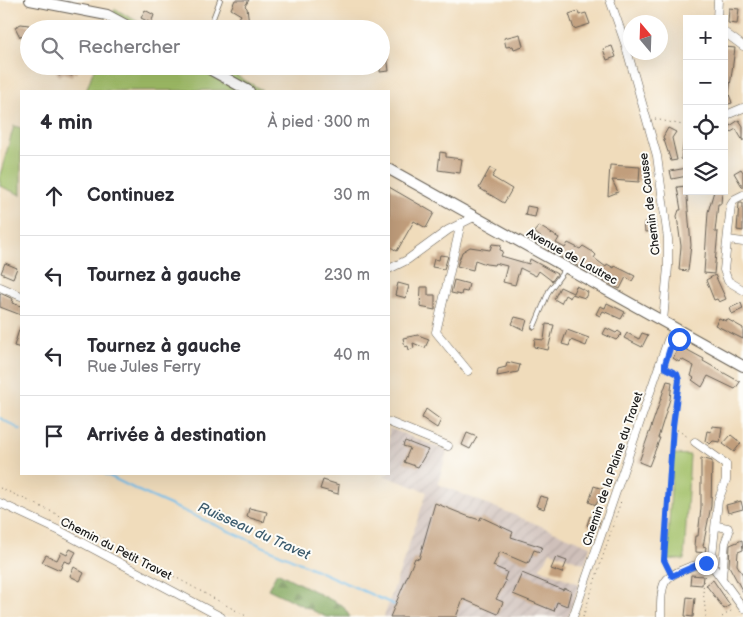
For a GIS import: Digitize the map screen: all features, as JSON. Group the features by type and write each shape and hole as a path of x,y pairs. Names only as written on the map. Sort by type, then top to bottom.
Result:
{"main road":[{"path":"30,0 107,15 116,20"},
{"path":"220,75 247,90"},
{"name":"Avenue de Lautrec","path":"390,171 743,366"}],"street":[{"name":"Chemin de Causse","path":"610,0 626,43 657,156 668,239 668,275 663,321"},
{"path":"717,15 718,0"},
{"path":"728,35 743,46"},
{"path":"728,114 743,108"},
{"path":"743,195 733,196 725,275 734,287 743,290"},
{"path":"390,268 407,260 448,230 474,217"},
{"path":"461,223 436,332 468,371"},
{"path":"728,240 743,242"},
{"path":"0,287 20,296"},
{"name":"Chemin de la Plaine du Travet","path":"573,617 668,340 675,328"},
{"path":"390,422 448,446"},
{"path":"695,442 726,464 726,480 718,501 717,526 709,563"},
{"name":"Chemin du Petit Travet","path":"0,503 62,532 221,617"},
{"path":"717,526 728,528 729,532 725,543 722,576"},
{"path":"661,617 663,586 672,576 699,564 709,563"},
{"path":"709,563 722,576 742,606"}],"lane":[{"path":"212,20 220,0"},
{"path":"534,327 549,291 566,268"}],"path":[{"path":"652,120 683,125"},
{"path":"665,364 665,368 679,377 673,426 664,560 672,576"},
{"path":"673,426 695,442"},
{"path":"0,488 47,508 248,617"},
{"path":"583,617 623,493"},
{"path":"709,563 704,590 706,617 712,617"},
{"path":"722,617 742,606"}],"shaded area":[{"path":"390,428 447,451 438,484 590,546 585,564 550,551 546,560 539,568 579,584 568,617 384,617 427,492 383,475 390,475"}],"green space":[{"path":"115,9 135,20 111,20"},
{"path":"92,75 235,75 262,90 86,90"},
{"path":"14,126 20,128 20,195 0,186 0,175"},
{"path":"673,454 690,455 684,560 667,559"},
{"path":"277,572 343,606 350,617 326,617 268,589"}],"building":[{"path":"235,0 249,0 245,6 249,20 239,18 241,15 231,9"},
{"path":"729,8 739,9 737,24 728,23"},
{"path":"145,10 154,15 152,20 141,18"},
{"path":"578,11 579,15 586,13 590,24 574,29 569,14"},
{"path":"20,24 20,37 15,27"},
{"path":"520,34 523,46 514,49 513,46 506,47 504,38"},
{"path":"612,46 616,57 607,60 603,49"},
{"path":"728,47 735,48 729,94 732,103 729,104"},
{"path":"739,120 743,126 743,141 736,129 728,134 728,123 730,126"},
{"path":"668,128 676,132 672,138 677,160 671,161 663,137"},
{"path":"440,152 446,153 446,157 462,159 460,173 438,170"},
{"path":"610,165 640,167 639,182 612,180 618,192 608,196"},
{"path":"490,168 496,171 492,177 512,189 504,203 479,188"},
{"path":"683,169 683,177 672,179 670,171"},
{"path":"741,169 743,172 743,188 734,173"},
{"path":"683,186 683,195 687,195 691,245 688,271 679,270 681,246 677,216 679,210 681,210 677,187"},
{"path":"390,188 434,213 426,228 414,221 397,251 390,247"},
{"path":"713,195 722,195 721,204 718,204 715,232 718,232 714,274 704,273 708,212"},
{"path":"739,203 743,203 743,231 737,230"},
{"path":"527,206 537,208 535,217 525,215"},
{"path":"655,221 656,231 645,232 644,222"},
{"path":"539,226 559,238 556,243 565,248 568,243 580,249 583,246 593,252 596,255 594,258 606,267 607,264 614,268 615,266 635,276 632,281 626,277 620,289 616,287 548,250 551,245 534,232"},
{"path":"492,244 501,245 500,250 503,251 501,256 529,264 530,259 557,274 552,281 539,271 536,276 520,268 515,285 503,282 507,266 495,263 494,265 486,264 475,260 473,270 457,266 462,252 470,247 490,250"},
{"path":"440,255 448,256 444,269 432,267 434,259 439,260"},
{"path":"5,263 17,268 13,278 1,273"},
{"path":"715,275 726,299 719,302 717,299 714,300 706,280"},
{"path":"454,280 469,284 467,292 462,291 461,295 451,293"},
{"path":"398,283 409,286 406,298 395,295"},
{"path":"576,286 588,292 585,298 572,294 570,298 565,295 561,303 554,299 560,287 573,293"},
{"path":"421,287 428,287 428,295 435,295 435,310 420,307"},
{"path":"0,293 13,299 12,303 20,306 20,315 0,307"},
{"path":"607,303 625,312 621,319 603,311 600,316 596,314 600,306 605,308"},
{"path":"741,303 743,309 732,314 730,308"},
{"path":"515,317 527,320 524,330 512,324"},
{"path":"719,318 726,321 727,319 743,328 743,339 715,325"},
{"path":"546,324 554,325 548,350 534,347 535,339 544,340"},
{"path":"20,327 20,348 14,346"},
{"path":"606,328 622,334 616,340 603,334"},
{"path":"567,330 589,338 586,346 571,340 569,346 562,344"},
{"path":"627,333 639,339 642,333 648,335 642,347 624,338"},
{"path":"418,335 429,339 425,348 413,343 414,348 409,350 408,346 405,347 403,338"},
{"path":"680,346 740,382 735,389 708,376 702,387 692,380 694,378 691,376 694,366 681,359 679,362 673,358"},
{"path":"507,362 520,365 518,372 497,376 498,369 506,367"},
{"path":"667,381 672,382 670,399 658,438 660,438 649,466 639,462"},
{"path":"426,409 441,420 437,428 422,418"},
{"path":"712,426 722,427 720,442 713,441 710,444 705,441 707,431 711,432"},
{"path":"467,433 477,437 470,449 462,445"},
{"path":"731,435 741,443 734,452 723,444"},
{"path":"405,441 428,450 418,467 404,462 410,448 403,446"},
{"path":"701,458 712,461 711,506 703,546 706,547 705,553 696,552 696,546 694,546 695,536 698,536 701,508"},
{"path":"323,480 339,485 338,494 320,489"},
{"path":"594,486 603,489 596,505 589,502"},
{"path":"540,496 548,498 544,509 536,506"},
{"path":"741,501 743,509 728,513 726,505"},
{"path":"435,503 480,520 481,517 513,532 511,537 542,547 540,552 534,550 529,562 526,563 500,552 493,566 507,572 504,580 506,581 496,599 503,602 498,614 463,599 456,617 390,617 415,558 419,559"},
{"path":"249,508 267,512 264,522 247,517"},
{"path":"590,516 600,520 597,529 587,525"},
{"path":"742,540 743,550 738,552 737,565 743,575 743,592 729,566 730,545"},
{"path":"70,549 76,552 70,563 64,561 60,570 42,562 46,555 57,560 61,552 67,555"},
{"path":"556,557 567,561 562,573 551,569"},
{"path":"74,567 84,573 80,581 70,576"},
{"path":"522,573 563,590 564,588 571,591 567,606 557,602 554,611 513,594"},
{"path":"691,575 703,576 702,585 690,584"},
{"path":"713,580 730,605 724,609 706,585"},
{"path":"687,597 695,598 693,617 685,616"}],"waterway":[{"name":"Ruisseau du Travet","path":"0,418 20,429"},
{"name":"Ruisseau du Travet","path":"107,475 141,492 395,605"}],"route":[{"path":"679,339 676,338 672,342 665,364 665,368 677,374 679,380 673,426 664,560 672,576 699,564 706,563"}]}
